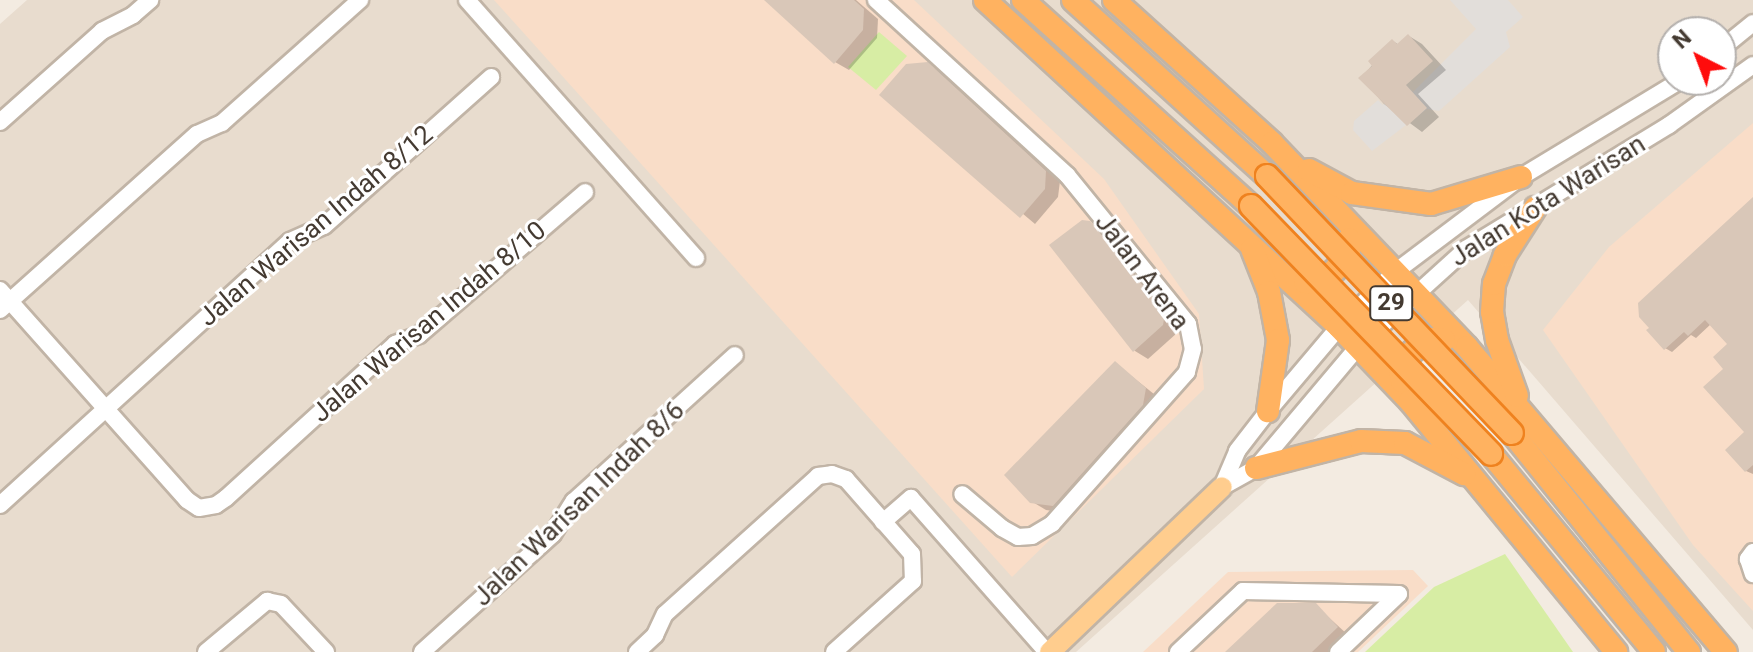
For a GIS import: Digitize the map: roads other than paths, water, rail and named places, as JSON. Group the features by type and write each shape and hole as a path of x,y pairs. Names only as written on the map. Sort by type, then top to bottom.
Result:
{"highway":[{"path":"985,0 1339,327 1410,401 1616,652"},
{"name":"29","path":"1023,0 1251,206 1491,454 1654,652"},
{"name":"29","path":"1073,0 1267,176 1518,423 1689,652"},
{"path":"1114,0 1272,143 1467,347 1518,423 1726,652"},
{"path":"1272,143 1319,177 1352,193 1392,201 1431,204 1521,177"},
{"path":"1518,423 1492,312 1498,270 1535,208"},
{"path":"1279,270 1302,282 1316,283 1335,270 1349,251 1348,231 1336,209"},
{"path":"1250,244 1269,292 1278,340 1268,411"},
{"path":"1410,401 1400,368 1413,351 1431,339 1467,347"},
{"path":"1256,468 1361,441 1405,443 1460,470 1487,493"}],"main road":[{"path":"1048,652 1222,487"}],"street":[{"path":"0,122 102,31 133,15 150,0"},
{"path":"108,407 3,300 197,134 222,123 360,0"},
{"path":"467,0 696,258"},
{"name":"Jalan Arena","path":"876,0 1067,175 1188,324 1193,349 1187,372 1052,524 1032,536 1018,537 1002,528 962,494"},
{"path":"1737,36 1753,23"},
{"name":"Jalan Kota Warisan","path":"1222,487 1256,468 1358,347 1466,249 1728,87 1753,65"},
{"name":"Jalan Warisan Indah 8/12","path":"0,505 290,241 324,226 491,77"},
{"name":"Jalan Kota Warisan","path":"1222,487 1237,451 1268,411 1339,327 1395,272 1521,177 1657,95"},
{"name":"Jalan Warisan Indah 8/10","path":"108,407 187,500 199,508 216,505 395,344 419,335 585,192"},
{"name":"Jalan Warisan Indah 8/6","path":"422,652 553,534 574,501 735,355"},
{"path":"637,652 655,635 665,614 818,476 832,474 846,479 912,554 913,581 834,652"},
{"path":"883,522 911,498 1048,652"},
{"path":"1753,552 1748,559 1753,574"},
{"path":"1178,652 1243,591 1399,594 1338,652"},
{"path":"206,652 267,601 281,604 326,652"}]}
